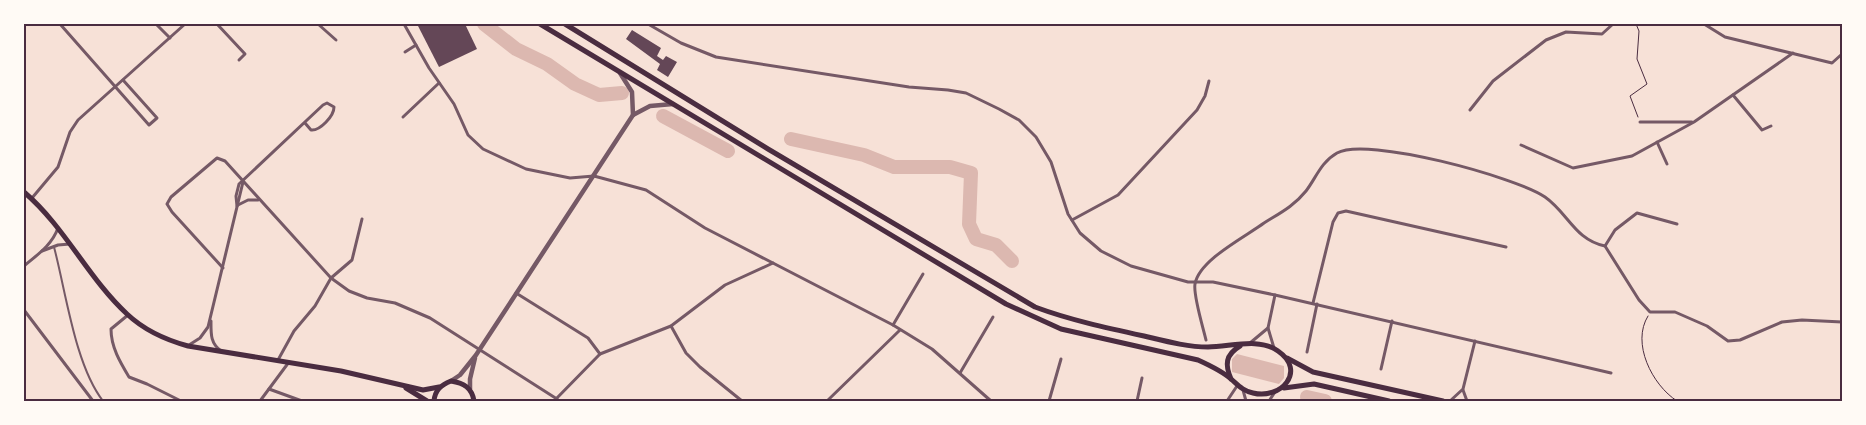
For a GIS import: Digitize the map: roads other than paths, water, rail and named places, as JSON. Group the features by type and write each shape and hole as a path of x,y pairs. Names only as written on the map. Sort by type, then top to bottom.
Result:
{"main road":[{"path":"540,24 998,299 1034,318 1061,329 1198,360 1231,379"},
{"path":"565,24 768,149 1034,306 1066,318 1185,345 1206,347 1243,345"},
{"path":"24,192 32,198 58,228 128,315 155,334 188,346 289,362 383,380 403,387 423,390 439,387 451,381 464,384 470,389 474,401"},
{"path":"1389,401 1314,384 1283,388 1274,392 1253,393 1243,390 1231,379 1226,367 1227,360 1235,349 1250,343 1274,348 1286,358 1313,372 1442,401"},
{"path":"1283,388 1291,376 1291,368 1286,358"},
{"path":"403,387 427,401"},
{"path":"434,401 434,395 439,387"}],"street":[{"path":"60,24 149,125 157,118 123,80"},
{"path":"156,24 170,38"},
{"path":"32,198 58,167 75,124 186,24"},
{"path":"217,24 245,54 239,60"},
{"path":"318,24 336,40"},
{"path":"404,24 439,83 454,104 468,135 483,149 514,164 536,171 579,179 594,176 646,190 705,228 893,325 932,349 991,401"},
{"path":"648,24 681,43 716,57 909,87 948,90 981,100 1019,120 1036,138 1051,162 1072,220 1085,239 1111,256 1153,274 1195,283 1212,282 1275,295 1611,373"},
{"path":"1470,110 1492,81 1546,40 1566,32 1602,34 1613,24"},
{"path":"1704,24 1724,37 1832,63 1842,54"},
{"path":"405,52 416,45"},
{"path":"1521,145 1573,168 1632,156 1694,122 1793,53"},
{"path":"620,73 632,92 633,115"},
{"path":"1072,220 1118,195 1197,110 1206,96 1210,81"},
{"path":"403,117 439,83"},
{"path":"1733,95 1762,130 1771,126"},
{"path":"237,206 236,191 239,184 323,105 327,104 334,107 333,114 318,129 312,130 305,123"},
{"path":"451,381 460,375 476,354 633,115 650,106 673,104"},
{"path":"1640,122 1694,122"},
{"path":"1657,142 1667,164"},
{"path":"1206,340 1195,294 1195,283 1211,258 1290,208 1306,191 1323,164 1338,152 1360,148 1392,150 1440,162 1522,186 1544,196 1582,237 1594,244 1605,246 1639,300 1650,312 1675,312 1708,326 1728,340 1740,340 1782,322 1802,320 1842,322"},
{"path":"223,268 168,209 168,200 210,162 217,158 225,161 258,200 331,278 349,291 367,298 413,309 480,348 555,400 600,354 670,326 725,285 774,263"},
{"path":"188,346 204,334 211,318 237,206 243,189 243,182"},
{"path":"237,206 248,200 258,200"},
{"path":"1307,352 1315,304 1333,222 1338,214 1346,211 1506,247"},
{"path":"1605,246 1615,230 1637,213 1677,224"},
{"path":"278,360 294,330 315,306 331,278 352,260 362,219"},
{"path":"24,266 42,252 52,240 58,228"},
{"path":"42,252 54,247 72,245"},
{"path":"893,325 923,274"},
{"path":"516,293 588,338 600,354"},
{"path":"1274,348 1268,328 1275,295"},
{"path":"24,310 93,401"},
{"path":"128,315 111,329 111,337 118,358 129,377 181,401"},
{"path":"960,373 993,317"},
{"path":"211,318 214,346 223,352"},
{"path":"1381,368 1392,321"},
{"path":"670,326 686,353 700,367 742,401"},
{"path":"1250,343 1268,328"},
{"path":"827,401 900,330"},
{"path":"1450,401 1463,389 1475,341"},
{"path":"470,389 471,372 476,354"},
{"path":"1049,401 1062,359"},
{"path":"260,401 289,362"},
{"path":"1138,401 1142,378"},
{"path":"1227,401 1237,386"},
{"path":"269,389 302,401"},
{"path":"1463,389 1468,401"},
{"path":"1243,390 1246,401"},
{"path":"1269,401 1274,392"}],"lane":[{"path":"54,247 88,373 103,401"}],"waterway":[{"path":"484,24 516,49 547,64 575,84 599,95 622,93"},
{"path":"663,116 728,151"},
{"path":"791,139 864,155 894,167 950,167 971,173 969,224 976,239 996,245 1012,261"},
{"path":"1307,397 1325,401"}]}
